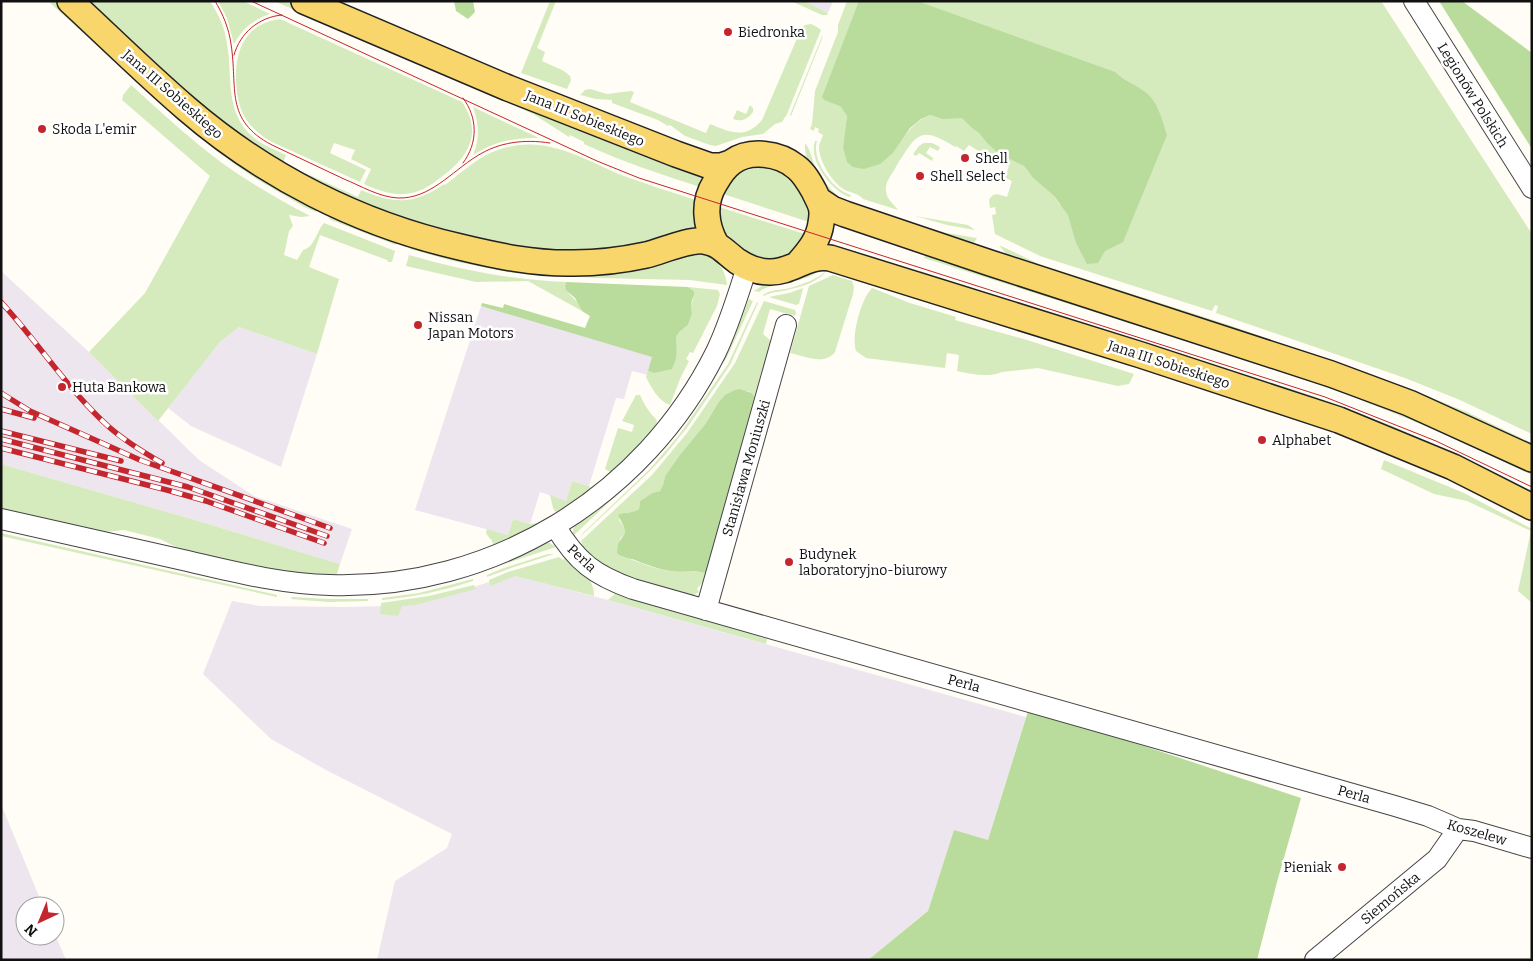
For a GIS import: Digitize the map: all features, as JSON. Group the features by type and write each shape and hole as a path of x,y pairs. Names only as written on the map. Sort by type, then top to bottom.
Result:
{"main road":[{"name":"Jana III Sobieskiego","path":"70,1 187,110 234,146 308,192 382,224 426,239 486,253 526,260 560,263 601,262 622,259 695,241 716,244"},
{"name":"Jana III Sobieskiego","path":"304,1 500,84 676,154 710,166 721,166 730,163"},
{"path":"820,201 822,218 818,235 797,265 786,270 762,271 747,266 716,244 708,224 708,200 712,188 730,163 743,157 758,154 774,156 784,159 802,172 820,201 832,209 1016,272 1373,388 1532,459"},
{"name":"Jana III Sobieskiego","path":"797,265 805,260 830,258 1274,398 1339,420 1416,451 1483,481 1532,507"}],"street":[{"name":"Legionów Polskich","path":"1414,1 1532,188"},
{"path":"1,519 267,578 298,583 337,585 386,583 441,573 498,555 519,546 555,526 587,505 622,477 654,444 698,384 716,352 728,324 747,266"},
{"name":"Stanisława Moniuszki","path":"706,610 786,325"},
{"name":"Perla","path":"555,526 568,547 580,561 608,579 633,589 1395,806"},
{"name":"Koszelew","path":"1395,806 1428,816 1458,829 1474,831 1532,848"},
{"name":"Siemońska","path":"1315,960 1437,859 1458,829"}],"shaded area":[{"path":"805,1 833,1 828,13"},
{"name":"Huta Bankowa","path":"1,271 89,352 199,460 254,496 352,529 340,564 1,464"},
{"path":"482,303 653,354 648,375 632,371 624,399 616,398 589,486 572,481 566,501 540,492 530,524 513,519 508,535 415,510"},
{"path":"239,327 317,354 281,467 191,426 168,408 220,342"},
{"path":"512,575 1026,717 988,840 954,831 928,911 868,960 377,960 395,881 447,848 452,834 326,770 271,739 203,674 232,601 260,606 390,606 451,594"},
{"path":"1,804 39,896 15,896 15,946 60,946 66,960 1,960"}],"green space":[{"path":"48,1 60,1 126,70 125,71"},
{"path":"82,1 210,1 225,32 229,56 231,94 238,117 244,127 260,142 286,155 283,163 358,197 361,190 394,200 413,199 445,185 472,164 495,151 520,145 536,145 566,151 624,176 699,201 701,231 611,254 504,249 359,207 238,140"},
{"path":"218,1 243,1 270,14 249,25 234,44 227,18"},
{"path":"274,1 287,1 368,36 708,174 703,188 599,151 570,135 569,137 533,114 380,43 321,23"},
{"path":"454,1 473,1 475,12 468,19 456,11"},
{"path":"550,1 556,1 537,48 545,52 542,61 564,71 570,76 571,80 567,89 521,73"},
{"path":"791,1 805,1 828,13 827,15 822,15"},
{"path":"847,1 1381,1 1532,234 1532,434 1460,400 1405,378 1216,313 1218,306 1215,305 1212,311 1040,256 995,234 992,215 996,214 995,207 990,208 989,200 993,195 1007,197 1012,181 1005,178 1009,166 988,159 984,163 980,163 980,152 969,145 964,151 934,136 920,136 915,140 904,154 887,183 887,196 898,210 863,199 857,194 845,190 831,177 821,158 819,146 823,135 815,127 814,131 810,129 815,91 838,32 838,25","holes":["842,76 942,119 930,115 918,122 893,153 843,147 847,116 840,106","979,133 1074,166 1060,205 1054,196 1033,178 1024,166 986,142"]},
{"path":"859,1 917,1 1115,72 1149,96 1159,111 1167,135 1123,242 1105,251 1098,263 1087,264 1076,243 1068,215 1054,196 1033,178 1024,166 998,153 962,118 942,119 930,115 921,119 910,128 893,153 880,164 864,169 853,167 847,162 843,147 847,116 840,106 824,100 822,97"},
{"path":"1439,1 1462,1 1532,53 1532,149"},
{"path":"280,19 462,102 472,125 472,135 465,154 450,171 420,191 394,194 364,184 371,169 351,159 355,150 334,143 330,153 366,170 360,182 262,136 248,122 241,108 238,98 236,70 240,49 250,33 258,26"},
{"path":"811,24 821,30 787,114 782,122 775,124 763,134 742,137 716,146 710,145 685,136 670,125 668,126 658,120 612,103 612,100 580,95 585,90 590,89 607,94 631,91 634,92 630,102 706,133 710,124 731,132 750,130 762,120 801,29 805,25"},
{"path":"823,34 822,39 791,116 790,115"},
{"path":"135,81 138,81 319,205 316,212 242,170 187,127"},
{"path":"131,85 187,135 222,163 265,191 310,216 289,215 293,226 289,231 284,255 297,260 303,250 313,243 324,223 395,251 392,262 388,262 320,235 309,267 339,279 317,354 239,327 220,342 158,421 89,352 145,293 210,176 122,100 123,95"},
{"path":"750,105 753,108 753,112 746,119 733,119 737,110 746,114"},
{"path":"473,107 539,138 505,141 473,155 478,131"},
{"path":"815,141 817,141 817,157 825,173 837,187 851,195 850,197 836,189 818,166 814,149"},
{"path":"805,143 818,174 841,200 834,201 815,174 807,159"},
{"path":"924,143 932,143 940,147 938,151 930,147 926,153 933,158 932,161 919,153 916,156 913,154"},
{"path":"760,168 776,171 791,182 809,209 812,223 720,193 737,175 747,170"},
{"path":"716,206 808,235 797,248 783,257 763,258 756,256 719,231"},
{"path":"331,211 398,237 396,245 331,220 329,218"},
{"path":"915,216 968,225 975,230 947,225"},
{"path":"907,222 947,233 977,238 973,244 906,224"},
{"path":"412,242 469,257 691,250 710,257 720,265 727,285 690,280 597,278 513,273 453,261 410,249"},
{"path":"999,245 1039,264 1229,325 1415,391 1467,412 1532,443 1532,451 1058,278 1027,262 1006,254"},
{"path":"926,252 1320,378 1532,468 1532,475 1443,433 1351,396 1274,369 924,258"},
{"path":"409,255 487,273 526,279 566,282 565,286 568,293 582,311 528,281 476,282 406,266"},
{"path":"820,269 807,278 765,288 759,292 754,291 765,284"},
{"path":"826,271 818,279 807,284 763,295 771,291 786,289 807,282"},
{"path":"920,271 1338,405 1395,427 1478,464 1532,491 1532,497 918,277"},
{"path":"833,275 852,281 854,287 835,352 830,356 820,359 807,358 790,353 809,286"},
{"path":"566,282 688,287 694,291 691,303 692,314 688,325 677,336 676,358 672,369 654,373 648,371 652,357 481,306 482,303 503,308 504,304 585,328 590,316 582,311 575,298 566,290"},
{"path":"688,287 718,290 720,294 717,306 693,353 690,352 686,359 689,361 670,405 659,397 646,377 648,371 654,373 676,357 677,335 688,325 692,314 691,303 694,291"},
{"path":"803,288 799,304 796,305 769,297 789,293"},
{"path":"872,288 910,303 956,317 955,320 1027,340 1134,374 1129,384 1118,386 1038,368 991,375 957,371 959,355 947,353 945,368 866,358 856,351 855,336 864,300"},
{"path":"749,299 753,301 726,359 679,428 663,449 641,472 573,536 573,529 577,522 691,408 728,351"},
{"path":"764,301 795,310 796,313 795,316 770,309 763,334 772,344 760,377 755,398 748,391 718,403 706,423 665,476 660,491 652,493 640,501 639,509 635,512 622,513 619,520 624,527 625,533 620,539 622,557 667,571 707,573 697,589 699,592 692,596 623,578 580,549 583,546 581,541 652,475 687,433 735,363"},
{"path":"757,302 730,365 689,425 650,471 580,537 649,470 679,435 728,364"},
{"path":"988,322 1001,323 1130,363 1132,367"},
{"path":"739,389 752,393 755,398 707,573 663,570 619,555 617,553 618,544 625,533 618,515 637,511 640,501 652,493 660,491 665,476 706,423 718,403 725,395"},
{"path":"636,395 640,395 657,422 645,440 612,473 605,469 618,428 632,432 634,425 622,421"},
{"path":"1384,460 1464,493 1532,529 1532,603 1518,591 1531,531 1467,501 1434,494 1381,469"},
{"path":"1,464 340,564 336,577 281,573 186,552 160,539 124,530 105,532 1,511"},
{"path":"572,481 589,486 592,490 556,513 550,495 566,501"},
{"path":"513,519 530,524 539,523 494,546 486,533 487,529 508,535"},
{"path":"1,533 277,595 277,597 1,536"},
{"path":"541,543 550,543 556,547 486,570 489,567"},
{"path":"548,554 554,554 487,577 487,575 504,568"},
{"path":"559,557 563,560 566,557 585,574 592,584 594,596 515,576 490,586 489,580 508,572"},
{"path":"473,579 473,581 439,591 382,600 382,598 419,593"},
{"path":"474,585 476,589 415,605 402,606 398,616 380,614 381,603 429,596"},
{"path":"618,591 759,635 767,639 766,644 608,600"},
{"path":"292,597 368,599 368,601 328,602 291,599"},
{"path":"1029,708 1301,798 1257,960 868,960 928,911 954,830 988,840"}],"tram line":[{"path":"215,1 229,33 236,102 246,125 272,145 370,191 384,196 410,197 430,189 467,162 494,147 531,141 550,143"},
{"path":"251,1 597,161 639,178 1325,397 1436,441 1532,487"},
{"path":"234,55 246,33 258,23 274,16 282,15"},
{"path":"463,98 474,122 474,139 463,163"}],"railway":[{"path":"1,302 94,413 121,437 162,463"},
{"path":"1,393 30,411 140,460 330,528"},
{"path":"1,409 34,418"},
{"path":"1,431 121,461"},
{"path":"1,439 188,487 327,536"},
{"path":"1,448 206,501 324,543"}],"place":[{"name":"Biedronka","path":"728,32"},
{"name":"Skoda L'emir","path":"42,129"},
{"name":"Shell","path":"965,158"},
{"name":"Shell Select","path":"920,176"},
{"name":"Nissan Japan Motors","path":"418,325"},
{"name":"Huta Bankowa","path":"62,387"},
{"name":"Alphabet","path":"1262,440"},
{"name":"Budynek laboratoryjno-biurowy","path":"789,562"},
{"name":"Pieniak","path":"1342,867"}]}
